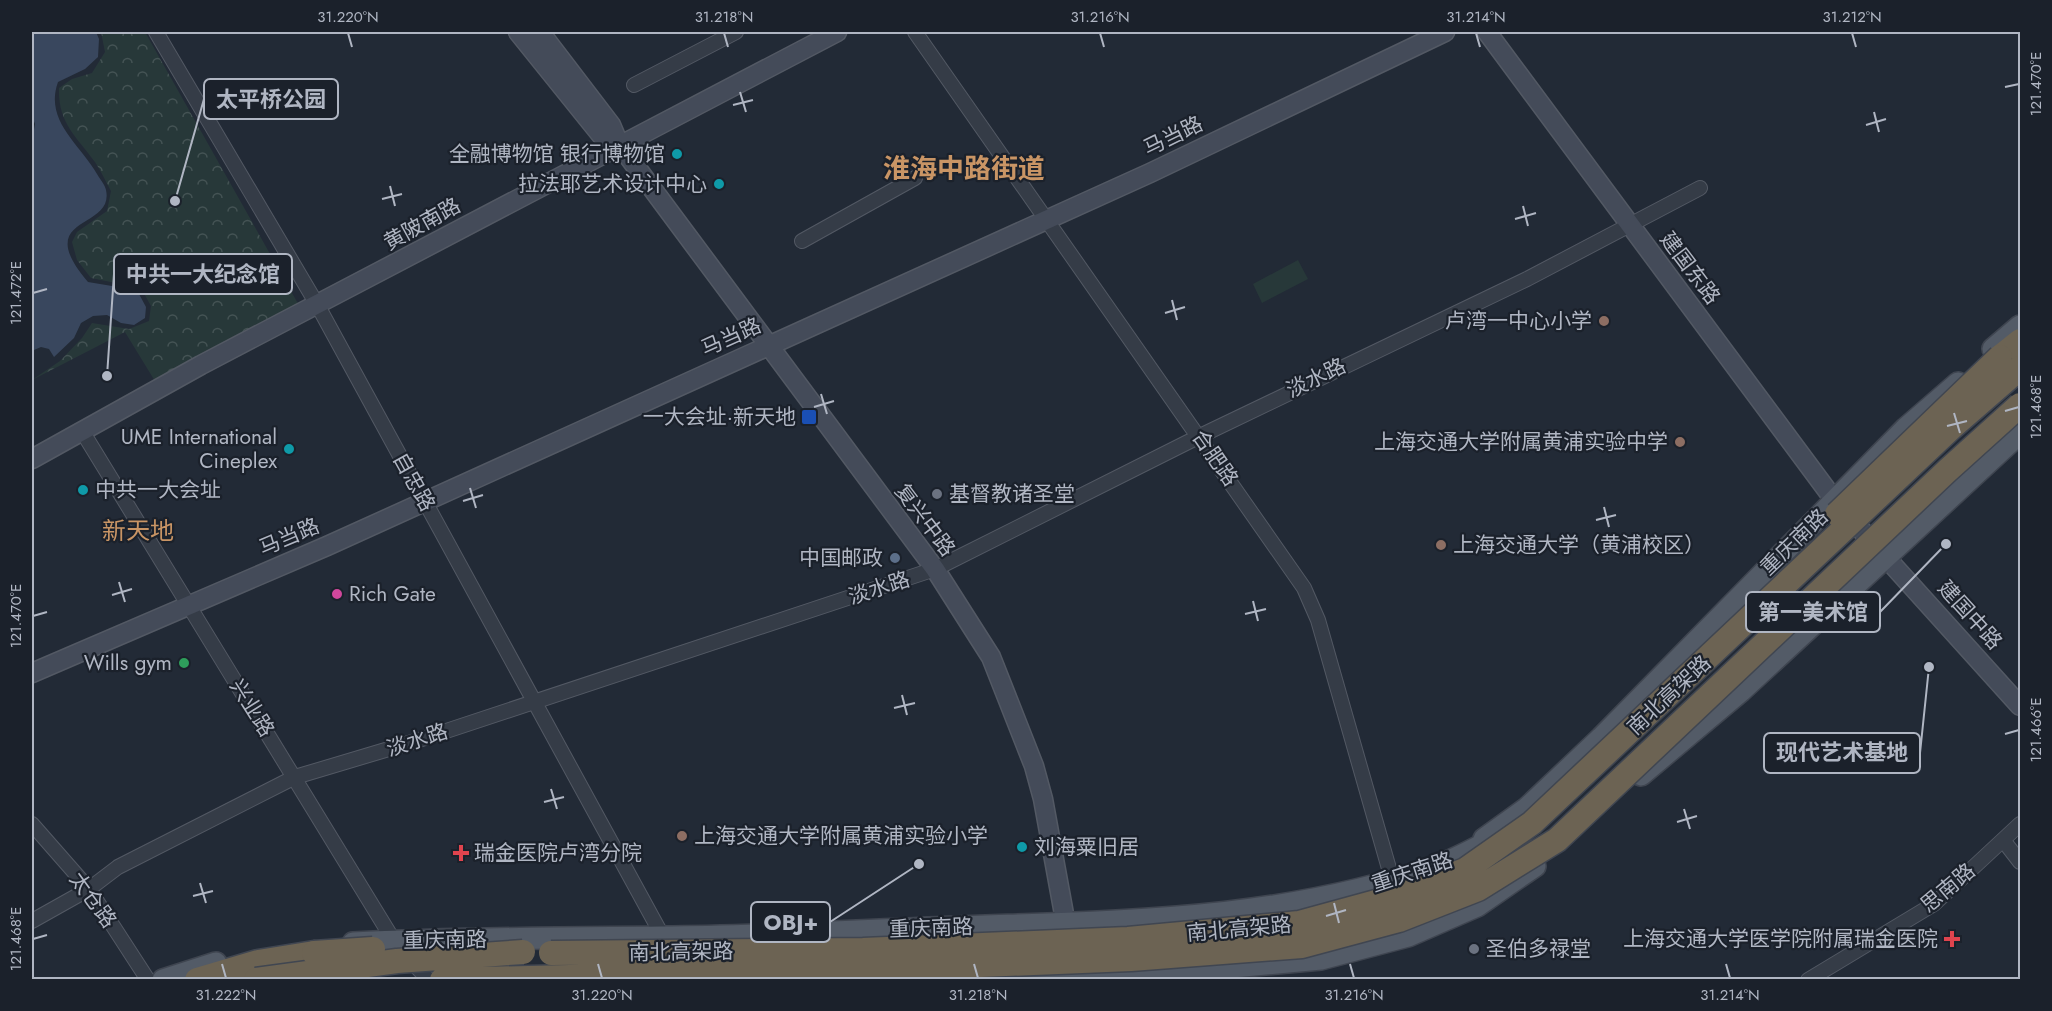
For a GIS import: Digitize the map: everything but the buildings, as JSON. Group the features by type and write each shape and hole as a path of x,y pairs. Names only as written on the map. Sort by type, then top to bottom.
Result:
{"highway":[{"name":"南北高架路","path":"256,980 397,961 523,952 863,950 1128,939 1299,923 1394,897 1465,870 1532,824 1637,725 1701,651 2014,359 2020,341"},
{"name":"南北高架路","path":"442,980 817,977 1131,959 1302,946 1399,920 1478,889 1557,840 1948,470 2020,405"},
{"path":"1704,703 1761,662 1966,468 2020,421"},
{"path":"197,980 258,962 314,953 372,949 523,952"},
{"path":"760,980 817,977"}],"main road":[{"name":"重庆南路","path":"1861,528 1906,428 2020,326"},
{"name":"重庆南路","path":"952,980 1221,968 1320,959 1408,936 1477,906 1555,852 1629,784 2014,359"},
{"name":"重庆南路","path":"163,980 281,947 392,941 584,936 663,937 1067,923 1201,915 1273,907 1392,880 1462,855 1527,808 1550,786 1861,528 2020,411"},
{"name":"重庆南路","path":"1861,528 2020,433"},
{"name":"重庆南路","path":"239,980 349,956 392,941"},
{"path":"554,980 817,977"}],"street":[{"name":"自忠路","path":"156,32 318,306 663,937"},
{"name":"复兴中路","path":"518,32 601,135 619,144"},
{"name":"复兴中路","path":"540,32 611,125 619,144 935,569 991,657 1034,766 1043,799 1067,923 1071,976"},
{"path":"634,85 736,32"},
{"name":"黄陂南路","path":"32,459 201,365 318,306 619,144 837,32"},
{"name":"合肥路","path":"915,32 1295,571 1312,604 1408,936"},
{"name":"马当路","path":"32,673 424,501 1047,220 1445,32"},
{"name":"建国东路","path":"1487,32 1630,225 1861,528"},
{"path":"802,242 915,178"},
{"name":"淡水路","path":"32,921 89,889 118,867 295,777 419,740 935,569 1200,436 1527,279 1700,188"},
{"name":"兴业路","path":"82,430 295,777 392,941 429,980"},
{"name":"建国中路","path":"1861,528 2020,706"},
{"name":"太仓路","path":"32,824 89,889 148,980"},
{"name":"思南路","path":"1808,980 1934,904 2020,824"},
{"path":"2003,840 2020,862"}],"green space":[{"path":"101,32 145,32 301,309 158,386 125,332 32,380 60,361 82,338 92,323 129,329 149,321 151,306 141,288 91,278 77,260 72,242 77,232 107,211 111,191 95,162 65,120 59,100 59,88 72,79 92,73 105,52"},
{"path":"1298,260 1308,279 1262,303 1253,284"}],"water":[{"path":"32,32 96,32 99,39 98,57 85,69 58,82 55,96 60,120 106,190 105,203 99,212 71,234 68,245 72,260 88,282 124,288 139,294 146,307 145,318 134,325 121,323 107,315 93,316 81,323 74,338 54,357 49,349 41,347 34,350 32,357 32,140 35,124 32,116"}],"place":[{"name":"全融博物馆 银行博物馆","path":"677,154"},
{"name":"拉法耶艺术设计中心","path":"719,184"},
{"name":"太平桥公园","path":"175,201"},
{"name":"卢湾一中心小学","path":"1604,321"},
{"name":"中共一大纪念馆","path":"107,376"},
{"name":"一大会址·新天地","path":"809,417"},
{"name":"上海交通大学附属黄浦实验中学","path":"1680,442"},
{"name":"UME International Cineplex","path":"289,449"},
{"name":"中共一大会址","path":"83,490"},
{"name":"基督教诸圣堂","path":"937,494"},
{"name":"第一美术馆","path":"1946,544"},
{"name":"上海交通大学（黄浦校区）","path":"1441,545"},
{"name":"中国邮政","path":"895,558"},
{"name":"Rich Gate","path":"337,594"},
{"name":"Wills gym","path":"184,663"},
{"name":"现代艺术基地","path":"1929,667"},
{"name":"上海交通大学附属黄浦实验小学","path":"682,836"},
{"name":"刘海粟旧居","path":"1022,847"},
{"name":"瑞金医院卢湾分院","path":"461,853"},
{"name":"OBJ+","path":"919,864"},
{"name":"上海交通大学医学院附属瑞金医院","path":"1952,939"},
{"name":"圣伯多禄堂","path":"1474,949"}],"district":[{"name":"淮海中路街道","path":"964,168"},
{"name":"新天地","path":"138,530"}]}
